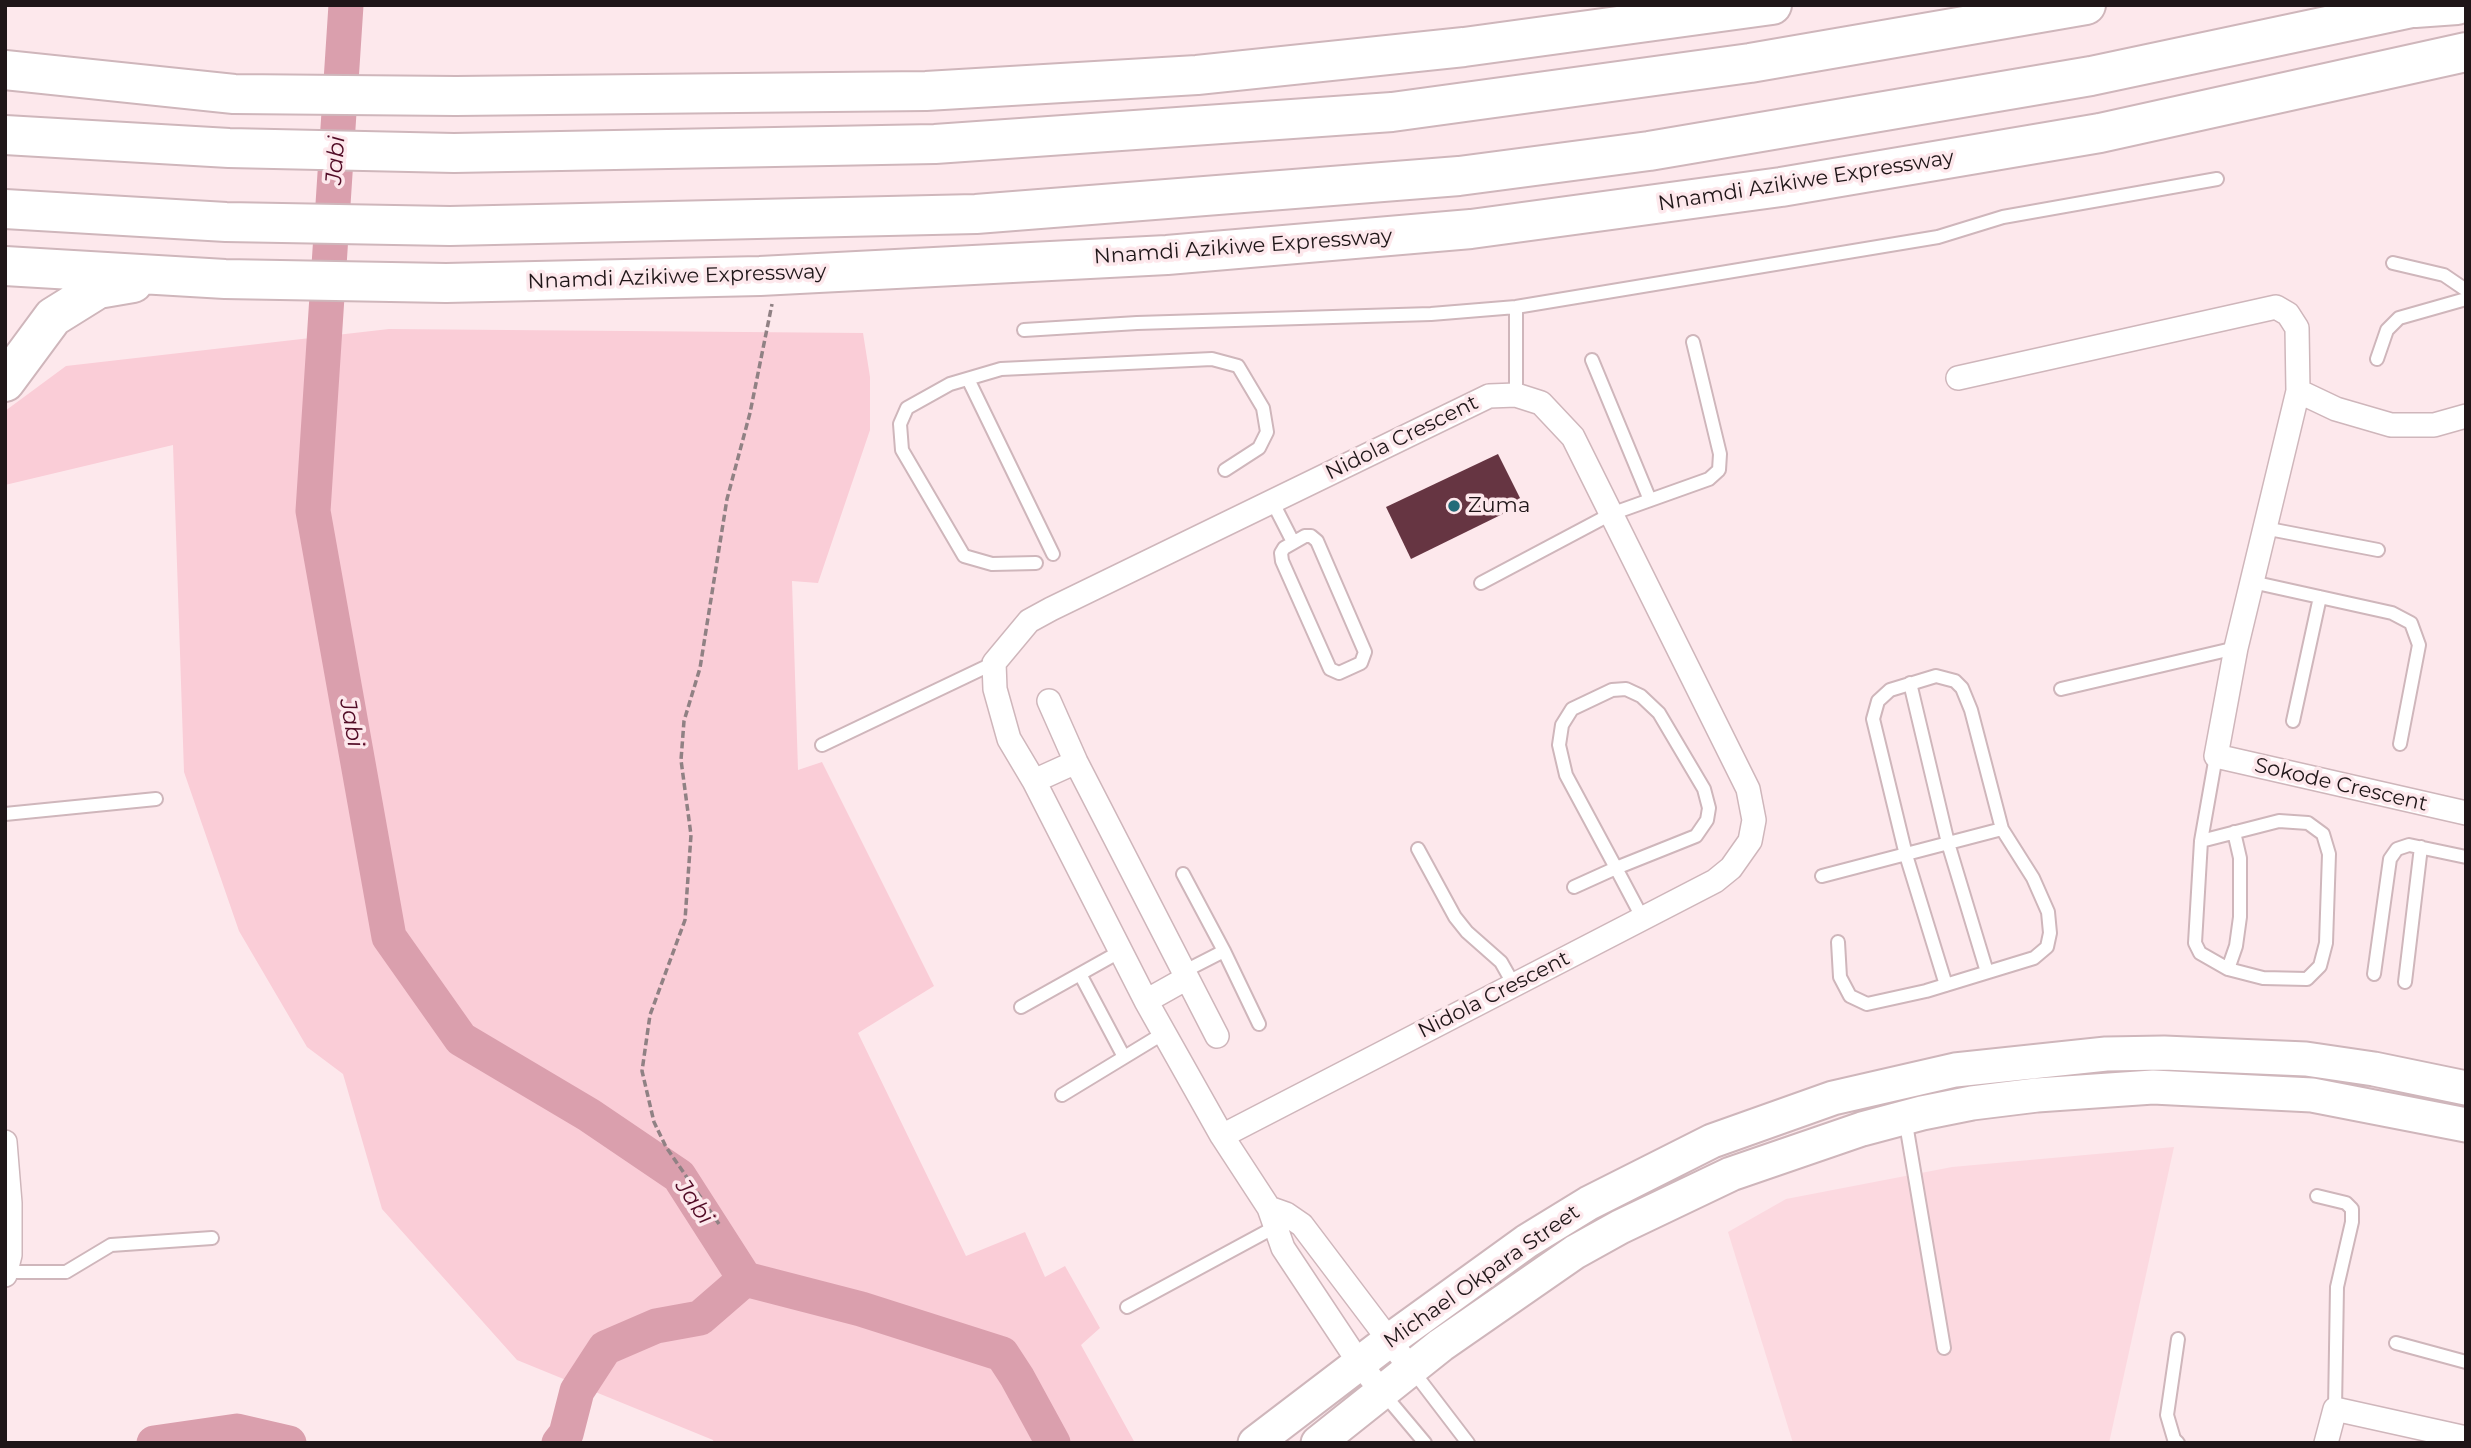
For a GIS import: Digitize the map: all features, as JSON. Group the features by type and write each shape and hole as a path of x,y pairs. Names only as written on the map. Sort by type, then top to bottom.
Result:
{"highway":[{"path":"5,70 234,94 456,96 926,91 1197,75 1464,47 1772,5"},
{"path":"5,135 229,148 454,153 936,144 1392,111 1751,63 2086,5"},
{"path":"5,209 226,222 450,226 976,214 1459,176 1649,151 2091,76 2420,6 2457,5"},
{"name":"Nnamdi Azikiwe Expressway","path":"5,265 225,279 446,283 769,275 1167,255 1485,227 1781,187 2100,133 2466,52"},
{"path":"1197,75 1392,111"},
{"path":"769,275 976,214"},
{"path":"5,382 53,317 98,289 176,276"}],"main road":[{"name":"Michael Okpara Street","path":"1255,1443 1390,1340 1527,1241 1589,1203 1713,1141 1833,1098 1955,1070 2106,1054 2164,1052 2306,1059 2374,1069 2466,1088"},
{"name":"Michael Okpara Street","path":"1318,1443 1347,1418 1511,1295 1575,1252 1620,1227 1731,1174 1811,1146 1905,1118 1972,1103 2037,1095 2153,1087 2312,1095 2466,1125"}],"street":[{"path":"1958,378 2276,307 2288,314 2297,328 2298,391 2236,648 2216,756"},
{"path":"2298,391 2336,410 2391,425 2434,425 2466,416"},
{"name":"Nidola Crescent","path":"994,663 1029,621 1489,396 1516,395 1541,403 1573,438 1748,789 1754,820 1750,841 1731,868 1715,881 1222,1136"},
{"path":"994,663 995,689 1009,738 1034,781 1146,1000 1222,1136 1272,1218 1283,1248 1360,1364 1383,1393"},
{"path":"1049,701 1076,762 1217,1035"},
{"name":"Sokode Crescent","path":"2216,756 2466,813"},
{"path":"1034,781 1076,762"},
{"path":"1146,1000 1185,975"},
{"path":"5,1142 10,1203 10,1255 6,1273"},
{"path":"1272,1218 1286,1214 1302,1225 1411,1369"},
{"path":"2326,1443 2335,1409 2466,1438"}],"lane":[{"path":"1024,330 1137,323 1431,314 1516,307 1938,237 2003,217 2217,179"},
{"path":"2393,262 2444,275 2466,290"},
{"path":"2377,359 2387,330 2399,318 2466,299"},
{"path":"1516,307 1516,395"},
{"path":"1481,583 1611,514 1709,478 1719,470 1720,454 1693,342"},
{"path":"1036,563 992,564 964,556 902,450 901,424 907,408 950,384 1001,369 1212,359 1238,366 1263,408 1267,432 1259,448 1225,470"},
{"path":"1592,360 1650,500"},
{"path":"968,379 1053,554"},
{"path":"1272,500 1293,542"},
{"path":"2264,528 2378,550"},
{"path":"1305,536 1311,536 1317,541 1365,652 1361,663 1339,673 1331,669 1282,561 1281,553 1293,542 1305,536"},
{"path":"2252,582 2392,613 2411,623 2419,645 2400,744"},
{"path":"2292,721 2320,597"},
{"path":"2061,690 2236,648"},
{"path":"822,745 994,663"},
{"path":"1838,942 1840,977 1850,996 1867,1004 1888,1001 1946,985 2034,958 2047,947 2050,933 2048,912 2033,878 2001,829 1971,710 1962,688 1955,681 1936,676 1890,690 1878,701 1873,719 1906,855 1946,985"},
{"path":"1910,683 1948,843 1987,972"},
{"path":"1574,887 1616,869 1696,836 1707,820 1709,808 1704,789 1659,713 1641,696 1626,690 1612,690 1572,709 1562,725 1559,745 1566,775 1616,869 1643,919"},
{"path":"2201,841 2279,821 2308,824 2322,834 2329,854 2326,943 2319,966 2307,979 2263,978 2228,969 2200,953 2195,943 2201,841 2216,756"},
{"path":"5,814 156,799"},
{"path":"1822,876 2001,829"},
{"path":"2228,969 2236,946 2240,917 2240,858 2234,832"},
{"path":"2374,974 2390,859 2397,849 2409,845 2466,857"},
{"path":"2405,982 2421,847"},
{"path":"1418,849 1455,917 1466,932 1501,961 1514,985"},
{"path":"1183,874 1259,1024"},
{"path":"1021,1007 1121,951"},
{"path":"1185,975 1224,951"},
{"path":"1080,974 1124,1057"},
{"path":"1062,1095 1164,1033"},
{"path":"1905,1118 1944,1348"},
{"path":"2317,1196 2346,1203 2352,1209 2352,1222 2337,1286 2335,1409"},
{"path":"1127,1307 1272,1218"},
{"path":"6,1273 65,1272 111,1245 212,1238"},
{"path":"2178,1339 2167,1415 2174,1439 2178,1443"},
{"path":"2396,1343 2466,1362"},
{"path":"1411,1369 1468,1443"},
{"path":"1383,1393 1425,1443"}],"path":[{"path":"719,1224 666,1147 654,1122 642,1071 650,1015 685,919 691,835 681,760 684,721 700,668 727,499 750,413 769,275"}],"shaded area":[{"path":"389,329 863,333 870,377 870,430 818,583 792,581 798,770 822,762 934,986 858,1033 966,1256 1025,1232 1045,1277 1065,1266 1100,1328 1081,1345 1135,1443 714,1443 713,1440 517,1360 382,1209 343,1074 307,1047 239,931 184,772 173,445 5,485 5,411 66,366"},
{"path":"2174,1147 2109,1443 1793,1443 1728,1232 1786,1199 1952,1167"}],"building":[{"name":"Zuma","path":"1498,454 1523,504 1411,559 1386,507"}],"waterway":[{"name":"Jabi","path":"346,5 313,511 389,937 461,1039 589,1115 679,1176 745,1279"},
{"path":"745,1279 861,1309 1002,1354 1053,1443"},
{"path":"559,1443 566,1434 577,1391 605,1348 656,1326 700,1318 745,1279"},
{"path":"154,1443 237,1431 289,1443"}],"place":[{"name":"Zuma","path":"1454,506"}]}
